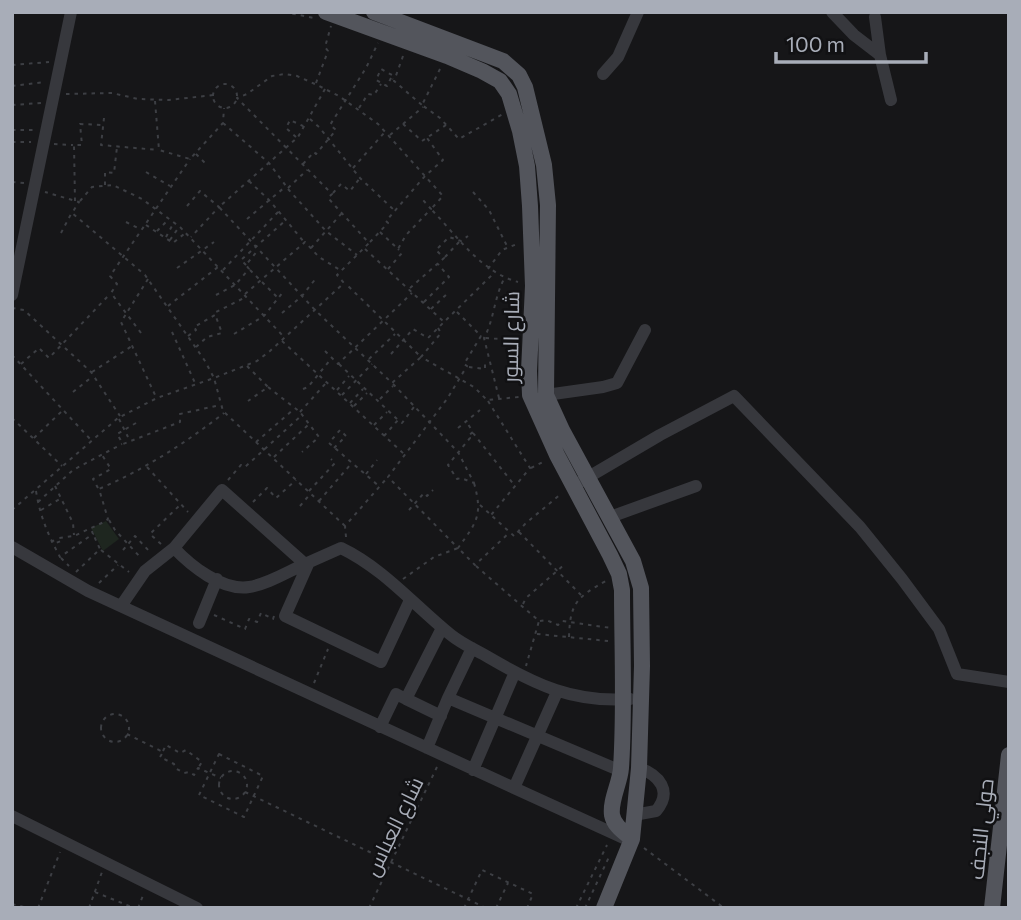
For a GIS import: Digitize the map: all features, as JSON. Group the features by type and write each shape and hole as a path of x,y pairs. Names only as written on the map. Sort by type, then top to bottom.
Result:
{"main road":[{"name":"شارع السور","path":"374,12 503,61 513,67 525,87 538,132 547,186 538,395 562,430 619,574 622,590 624,700 621,771 612,813 616,825 631,840"},
{"name":"شارع السور","path":"332,15 447,56 500,81 514,108 527,166 533,286 530,341 538,395 557,455 610,517 633,561 640,588 641,699 639,768 634,815 631,840 604,908"},
{"name":"حولي النجف","path":"992,908 1004,835 1009,755"}],"street":[{"path":"12,295 71,12"},
{"path":"603,74 618,57 638,12"},
{"path":"832,12 853,35 880,55"},
{"path":"875,17 880,55 891,100"},
{"path":"538,395 617,383 645,330"},
{"path":"581,482 660,435 734,396 860,527 902,579 939,629 957,674 1009,682"},
{"path":"610,517 696,486"},
{"path":"121,606 139,580 171,550 222,490 307,563"},
{"path":"12,547 70,582 442,756 631,840"},
{"path":"171,550 217,579 236,587 252,587 341,548 363,559 453,637 519,674 556,692 593,700 641,699"},
{"path":"307,563 285,616 380,662 410,600"},
{"path":"202,617 217,579"},
{"path":"406,699 442,628"},
{"path":"427,748 472,648"},
{"path":"473,770 495,718 519,674"},
{"path":"514,789 556,692"},
{"path":"380,727 396,694 441,716"},
{"path":"448,698 621,771"},
{"path":"634,815 656,811 662,804 664,794 663,784 659,779 639,768"},
{"path":"12,832 16,817 197,908"}],"path":[{"path":"284,12 332,15 325,47 328,51 315,84"},
{"path":"303,164 314,152 316,154 336,131 330,125 383,33"},
{"path":"409,42 392,78 387,86 376,80 381,69 392,75 392,78 459,139 514,108"},
{"path":"389,135 423,106 447,56"},
{"path":"12,65 61,62"},
{"path":"332,194 237,98 235,89 228,85 217,88 215,102 224,108 231,106 237,98 272,76 297,76 346,101 385,131 443,196 406,235 398,249"},
{"path":"358,109 368,94 374,95 382,83"},
{"path":"12,86 75,96 113,93 155,100 214,95"},
{"path":"191,238 219,207 297,138 325,89"},
{"path":"12,105 54,93"},
{"path":"155,100 159,150"},
{"path":"21,364 39,348 49,358 111,293 117,284 110,276 190,159 223,123 224,108"},
{"path":"103,118 101,145 159,150 190,159"},
{"path":"309,119 360,178 395,210"},
{"path":"297,138 286,128 290,120 304,127"},
{"path":"223,123 269,163 326,231 357,255"},
{"path":"12,130 82,145 80,124 103,125"},
{"path":"403,124 422,141 446,125"},
{"path":"353,169 385,131"},
{"path":"12,142 45,137"},
{"path":"427,138 443,160 395,210 380,232 337,275 421,357 474,387 487,400 530,468"},
{"path":"74,145 75,201"},
{"path":"105,186 106,172 114,173 117,146"},
{"path":"195,153 205,163"},
{"path":"12,164 12,169"},
{"path":"247,219 308,170"},
{"path":"146,172 171,187"},
{"path":"360,178 350,191 341,184 328,198 369,243"},
{"path":"248,180 279,211 310,249 341,271"},
{"path":"61,233 79,202 92,187 113,184 180,226 285,337"},
{"path":"34,189 79,202"},
{"path":"187,206 200,191 219,207 315,310 393,384 458,452 474,483 480,504 514,536 549,503 581,482"},
{"path":"473,192 489,210 508,248"},
{"path":"423,200 488,269 504,278 533,286"},
{"path":"222,271 279,211"},
{"path":"310,249 342,213"},
{"path":"72,214 148,279 214,378 225,413 345,526 346,550"},
{"path":"156,232 164,227 169,219"},
{"path":"278,298 241,260 286,220"},
{"path":"126,222 141,230"},
{"path":"165,238 174,222"},
{"path":"145,224 173,243 186,233"},
{"path":"169,241 180,226"},
{"path":"380,232 402,253 388,269"},
{"path":"409,289 468,236"},
{"path":"444,258 436,250 449,237 461,241"},
{"path":"488,269 502,250 531,239"},
{"path":"177,268 214,242"},
{"path":"188,337 196,330 194,327 245,296 305,242"},
{"path":"246,265 257,248"},
{"path":"364,248 444,322"},
{"path":"423,302 449,277 438,264"},
{"path":"167,306 218,267"},
{"path":"216,295 235,285 249,269"},
{"path":"391,354 413,329 428,338 494,273"},
{"path":"282,313 302,296 317,277"},
{"path":"467,366 464,364 489,330 498,290 504,278"},
{"path":"148,279 121,322 157,398"},
{"path":"12,510 119,417 157,398 257,361 344,283"},
{"path":"234,334 264,316 283,292"},
{"path":"338,363 412,292"},
{"path":"431,309 449,292"},
{"path":"111,293 141,333"},
{"path":"12,308 24,310 92,374 119,417 128,437"},
{"path":"456,310 483,337 499,399"},
{"path":"196,348 207,337 222,333 215,315"},
{"path":"378,401 421,357 441,332 438,328"},
{"path":"172,332 196,384"},
{"path":"368,360 396,333"},
{"path":"483,337 530,341"},
{"path":"281,341 405,454"},
{"path":"73,392 92,374 132,345"},
{"path":"325,351 402,423 414,406"},
{"path":"12,355 92,440"},
{"path":"303,389 309,387 332,358"},
{"path":"341,396 372,364"},
{"path":"467,366 485,369 485,364 490,364"},
{"path":"247,365 268,387 301,414 319,437 302,452"},
{"path":"345,526 388,477 467,366"},
{"path":"336,391 350,375"},
{"path":"222,490 242,465 245,467 301,414 326,382"},
{"path":"248,401 268,387"},
{"path":"350,404 364,387"},
{"path":"353,407 369,392"},
{"path":"487,400 538,395"},
{"path":"38,502 72,470 122,444 180,422 180,414 221,405"},
{"path":"256,442 295,409"},
{"path":"34,439 63,410"},
{"path":"373,426 389,410"},
{"path":"458,428 480,410"},
{"path":"99,489 146,467 184,444 225,413"},
{"path":"12,418 62,467"},
{"path":"384,436 398,419"},
{"path":"466,421 515,486"},
{"path":"122,444 117,434 136,423"},
{"path":"272,458 309,425"},
{"path":"334,448 346,436 340,430 328,443 380,487"},
{"path":"473,432 448,465 457,479 474,483"},
{"path":"102,455 111,469 93,479 99,489 108,519 128,544 154,564"},
{"path":"491,514 530,468 557,455"},
{"path":"300,506 335,463 331,459"},
{"path":"365,474 377,460"},
{"path":"319,501 351,463"},
{"path":"146,467 196,520"},
{"path":"388,477 475,565 539,621 546,620 558,625 562,621 570,622 623,636"},
{"path":"245,511 267,488 276,498 296,480"},
{"path":"55,486 74,523 74,536"},
{"path":"36,489 40,511 51,542 60,557 93,534"},
{"path":"409,510 425,493 427,496 433,490"},
{"path":"40,511 61,499"},
{"path":"394,585 434,558 458,548 474,525 480,504"},
{"path":"171,550 150,534 181,505"},
{"path":"51,542 74,536 108,519"},
{"path":"91,528 100,549 139,580"},
{"path":"518,531 581,595"},
{"path":"475,565 510,532"},
{"path":"123,550 135,536 154,564"},
{"path":"76,573 100,549"},
{"path":"94,589 119,564"},
{"path":"522,606 526,598 565,564"},
{"path":"569,637 571,611 581,595 619,574"},
{"path":"202,617 245,629 249,619 257,622 261,613 273,619 275,612 285,616"},
{"path":"519,674 539,621"},
{"path":"536,634 569,637 623,636"},
{"path":"309,694 333,639"},
{"path":"109,715 121,715 128,722 127,734 118,741 108,740 101,730 102,721 109,715"},
{"path":"127,734 163,752"},
{"path":"166,745 180,753 186,750 202,762 198,768 194,775 184,773 160,757 166,745"},
{"path":"219,754 243,765 264,776 244,817 199,795 219,754"},
{"name":"شارع العباس","path":"369,908 442,756"},
{"path":"239,772 243,765"},
{"path":"198,768 221,778"},
{"path":"227,772 239,772 246,780 245,792 236,798 227,797 221,791 221,778 227,772"},
{"path":"245,792 486,908"},
{"path":"576,908 612,833"},
{"path":"631,840 724,908"},
{"path":"38,908 64,841"},
{"path":"89,908 106,862"},
{"path":"464,908 482,870 533,894 527,908"},
{"path":"496,908 508,882"},
{"path":"94,891 136,908 149,883"},
{"path":"12,904 28,908"}],"shaded area":[{"path":"106,521 119,539 103,551 91,528"}]}
